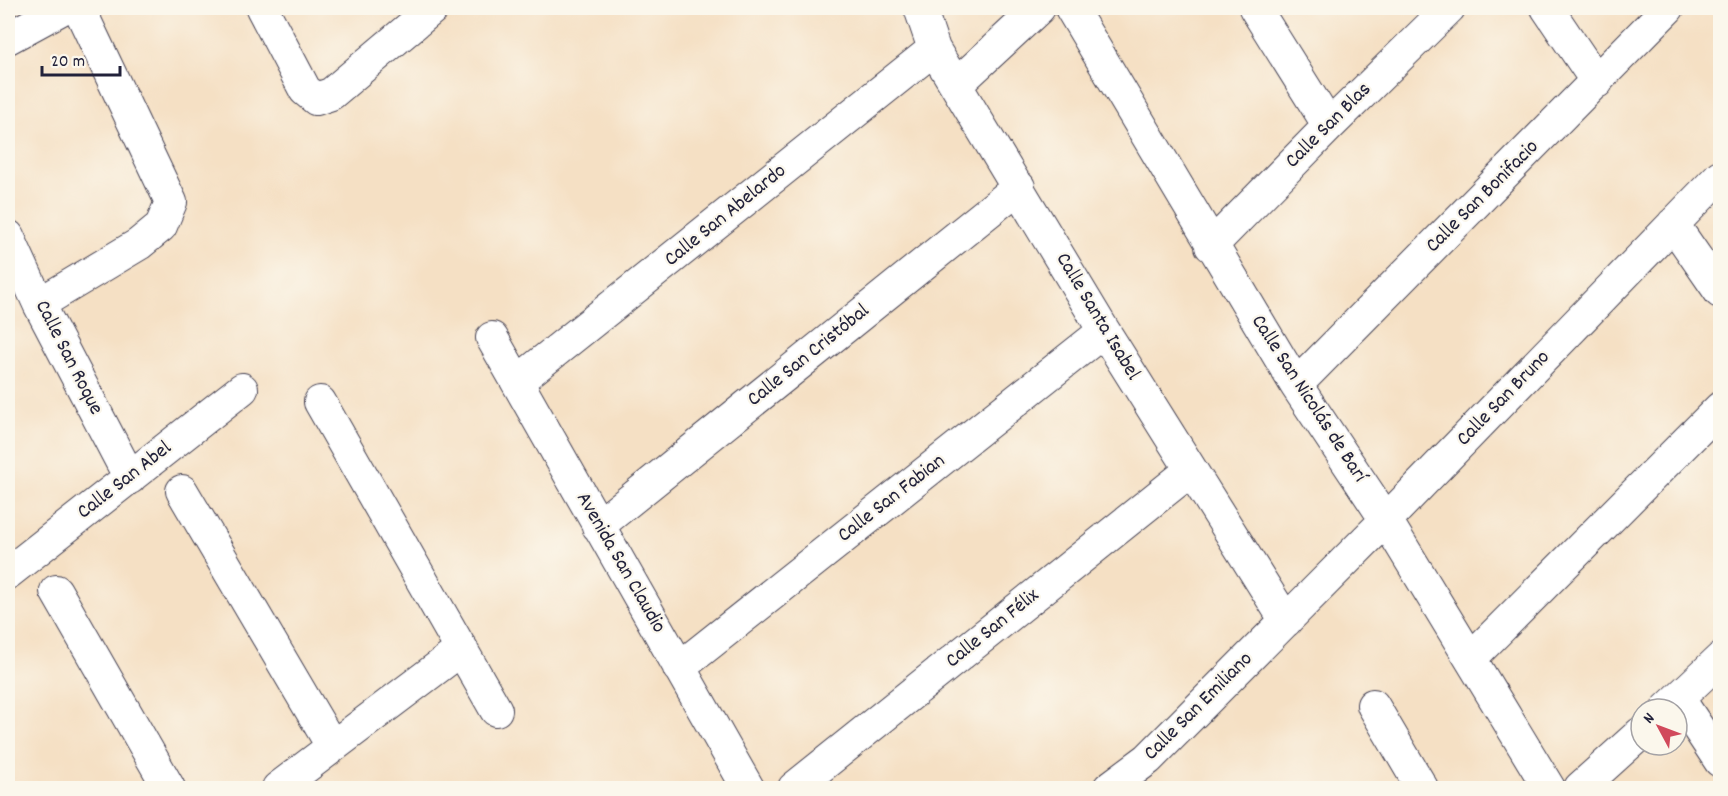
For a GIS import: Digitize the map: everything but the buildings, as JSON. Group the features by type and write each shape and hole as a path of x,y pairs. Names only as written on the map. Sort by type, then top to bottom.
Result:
{"street":[{"path":"8,38 63,8"},
{"path":"39,304 139,244 160,226 171,202 79,8"},
{"path":"262,8 305,90 316,99 331,94 434,8"},
{"name":"Calle Santa Isabel","path":"921,8 934,50 957,84 1104,331 1286,621"},
{"path":"957,84 1039,8"},
{"name":"Calle San Nicolás de Barí","path":"1071,8 1296,385 1386,520 1549,789"},
{"name":"Calle San Blas","path":"1211,246 1449,8"},
{"path":"1547,8 1597,82"},
{"name":"Calle San Bonifacio","path":"1296,385 1668,8"},
{"path":"1262,10 1329,126"},
{"name":"Calle San Abelardo","path":"517,382 934,50"},
{"name":"Calle San Bruno","path":"1286,621 1720,176"},
{"name":"Calle San Cristóbal","path":"598,526 1019,187"},
{"path":"1673,224 1720,292"},
{"name":"Calle San Roque","path":"8,236 39,304 130,478"},
{"name":"Calle San Fabian","path":"679,668 1104,331"},
{"name":"Avenida San Claudio","path":"492,338 748,789"},
{"name":"Calle San Abel","path":"8,573 242,389"},
{"path":"320,402 496,710"},
{"path":"1471,657 1720,408"},
{"name":"Calle San Félix","path":"794,789 1191,471"},
{"path":"182,491 332,746"},
{"path":"56,591 169,789"},
{"name":"Calle San Emiliano","path":"1109,789 1148,759 1286,621"},
{"path":"278,789 462,649"},
{"path":"1680,697 1720,659"},
{"path":"1373,705 1422,789"},
{"path":"1689,723 1720,761"},
{"path":"1580,789 1629,744"}]}
